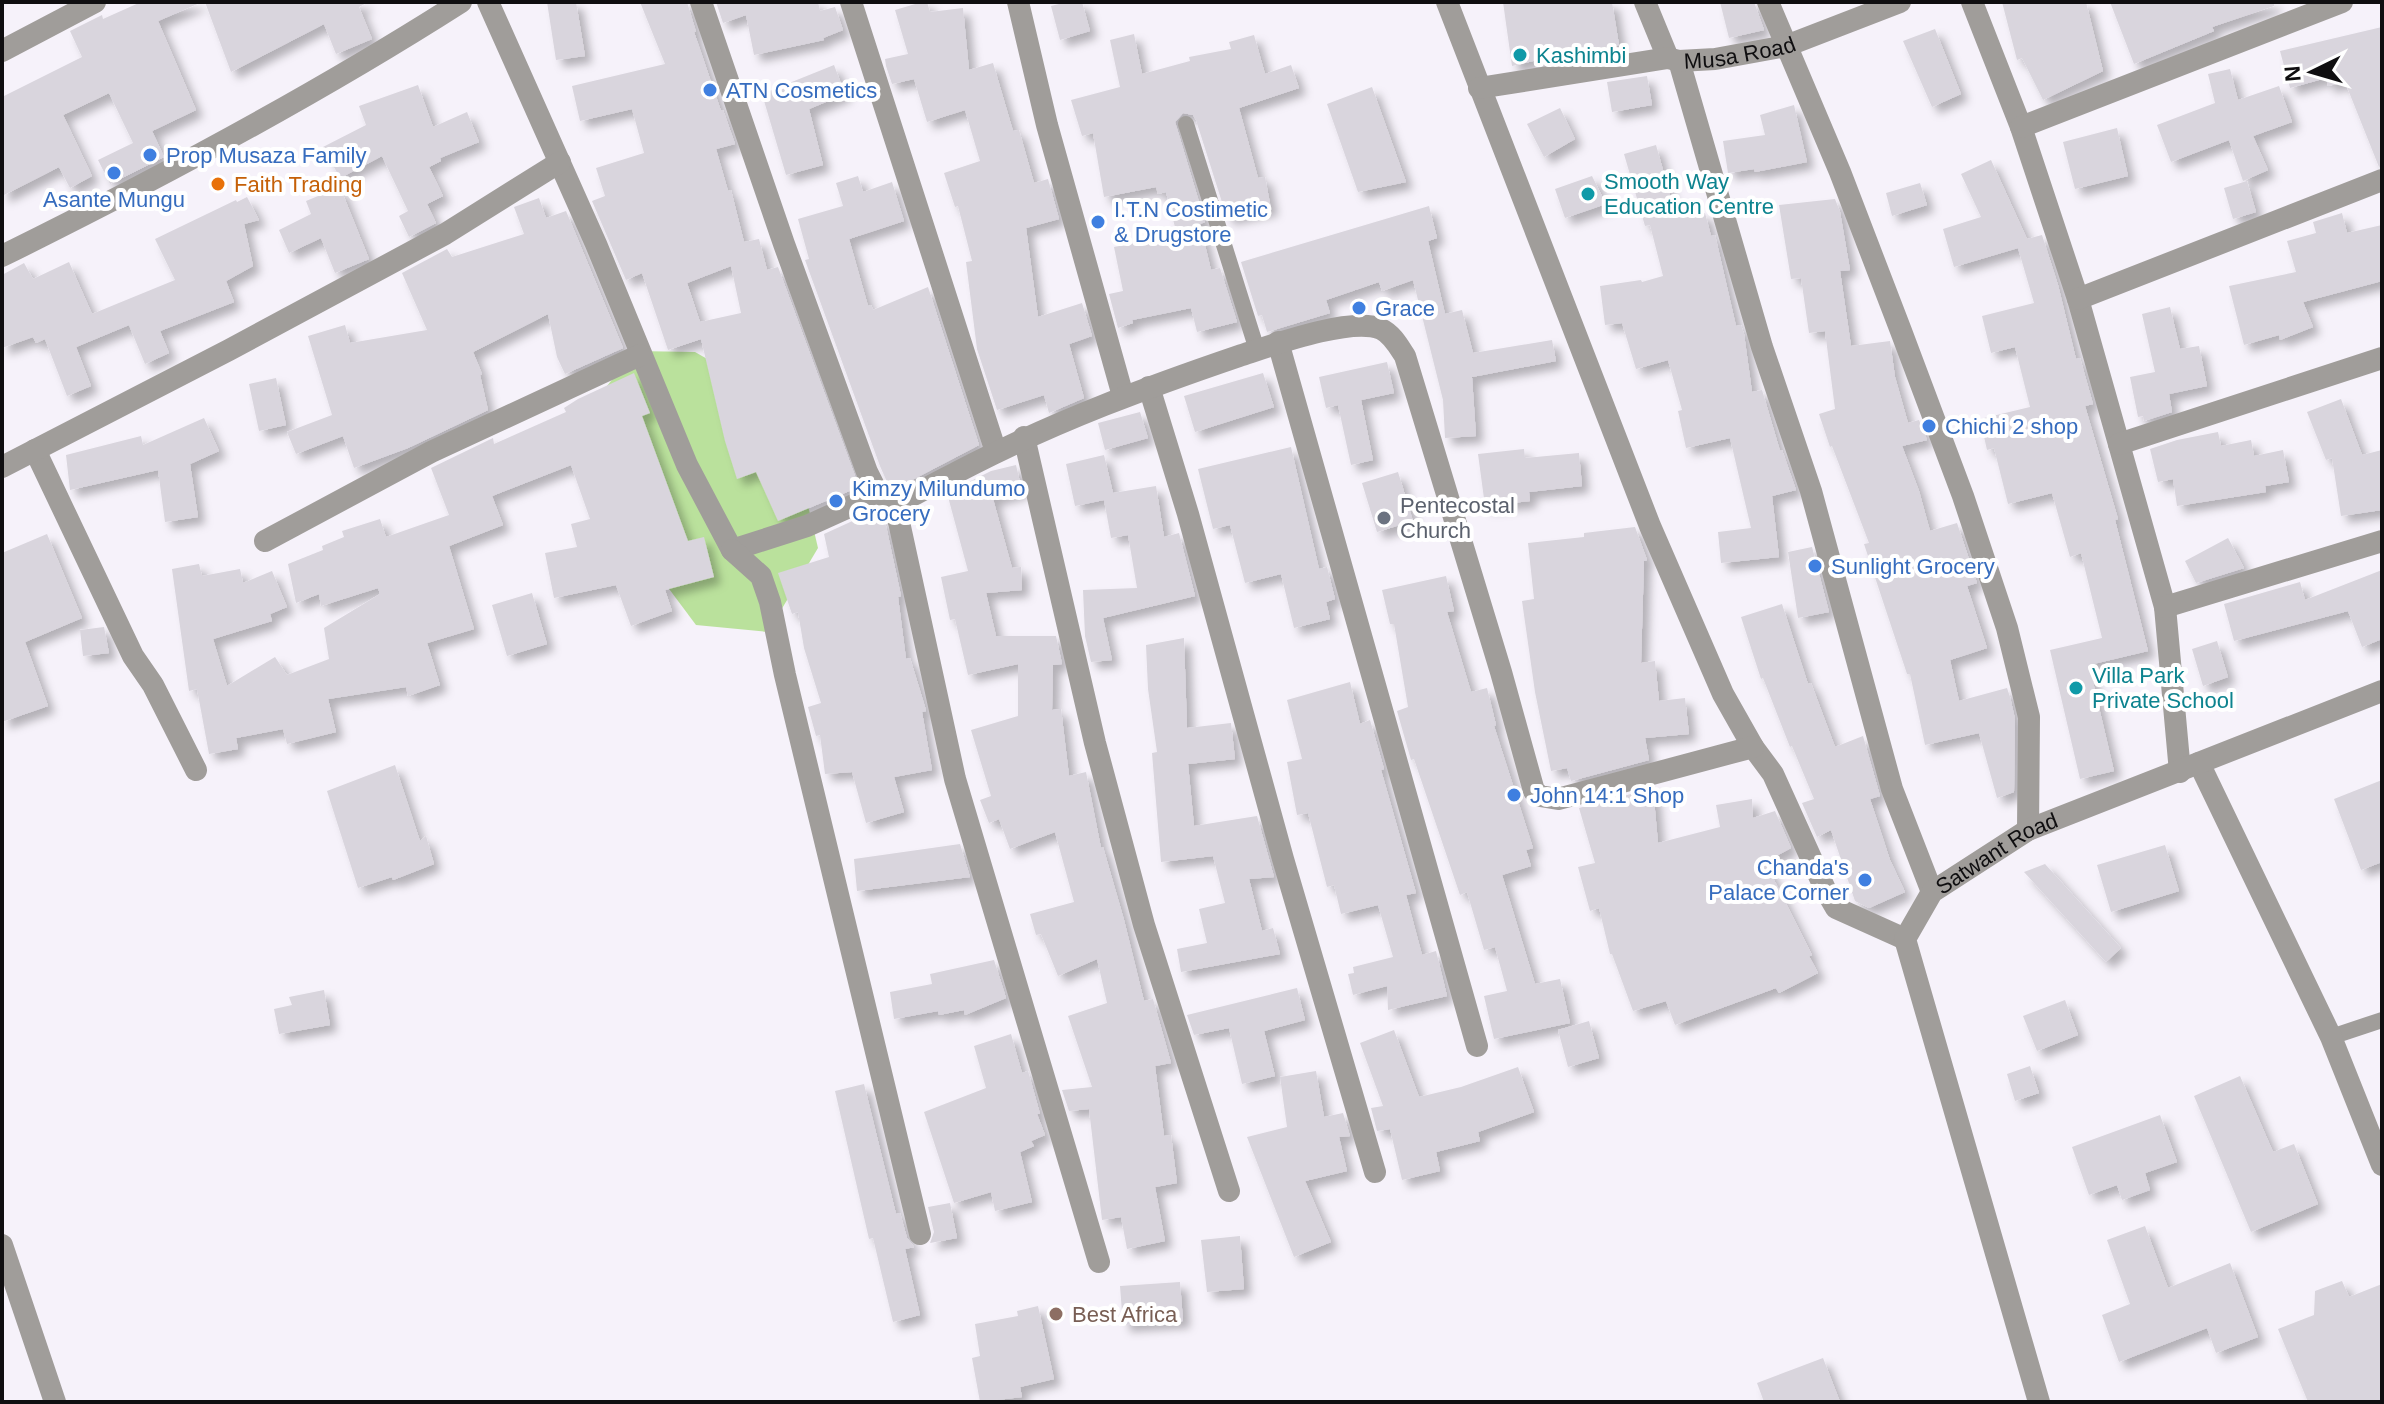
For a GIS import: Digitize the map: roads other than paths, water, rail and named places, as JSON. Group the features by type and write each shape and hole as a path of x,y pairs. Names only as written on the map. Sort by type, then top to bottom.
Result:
{"street":[{"path":"2,51 95,2"},
{"path":"2,256 68,224 308,94 380,54 461,2"},
{"path":"488,2 596,244 687,465 732,550 761,576 770,602 920,1234"},
{"path":"701,2 784,244 875,488 869,498 807,526 732,550"},
{"path":"851,2 996,452"},
{"path":"1018,2 1047,125 1123,396"},
{"path":"1447,2 1650,526 1723,694 1753,747 1773,774 1836,908 1905,939 2039,1402"},
{"path":"1645,2 1674,60 1762,347 1811,491 1892,789 1932,892"},
{"path":"1768,2 1840,172 1896,317 1963,496 2007,628 2029,717 2028,830"},
{"name":"Musa Road","path":"1479,88 1674,60 1715,59 1786,46 1900,2"},
{"path":"1972,2 2021,127 2078,299 2165,607 2190,768 2331,1037 2382,1165"},
{"path":"2021,127 2342,2"},
{"path":"2,467 445,234 560,162"},
{"path":"2078,299 2382,180"},
{"path":"893,507 927,486 1024,437 1123,396 1320,331 1368,326 1383,329 1405,356 1534,791 1540,796 1558,799 1753,747"},
{"path":"1268,346 1477,1046"},
{"path":"265,541 431,452 640,355"},
{"path":"2119,444 2382,358"},
{"path":"1149,387 1375,1172"},
{"path":"1024,437 1095,743 1144,925 1229,1191"},
{"path":"35,450 133,656 153,685 196,770"},
{"path":"869,498 893,507 904,544 955,779 1099,1262"},
{"path":"2165,607 2382,541"},
{"name":"Satwant Road","path":"1905,939 1932,892 2028,830 2382,691"},
{"path":"2,1245 55,1402"}],"lane":[{"path":"1186,124 1268,346"},
{"path":"2331,1037 2382,1020"}],"place":[{"name":"Kashimbi","path":"1520,55"},
{"name":"ATN Cosmetics","path":"710,90"},
{"name":"Prop Musaza Family","path":"150,155"},
{"name":"Asante Mungu","path":"114,173"},
{"name":"Faith Trading","path":"218,184"},
{"name":"Smooth Way Education Centre","path":"1588,194"},
{"name":"I.T.N Costimetic & Drugstore","path":"1098,222"},
{"name":"Grace","path":"1359,308"},
{"name":"Chichi 2 shop","path":"1929,426"},
{"name":"Kimzy Milundumo Grocery","path":"836,501"},
{"name":"Pentecostal Church","path":"1384,518"},
{"name":"Sunlight Grocery","path":"1815,566"},
{"name":"Villa Park Private School","path":"2076,688"},
{"name":"John 14:1 Shop","path":"1514,795"},
{"name":"Chanda's Palace Corner","path":"1865,880"},
{"name":"Best Africa","path":"1056,1314"}]}
